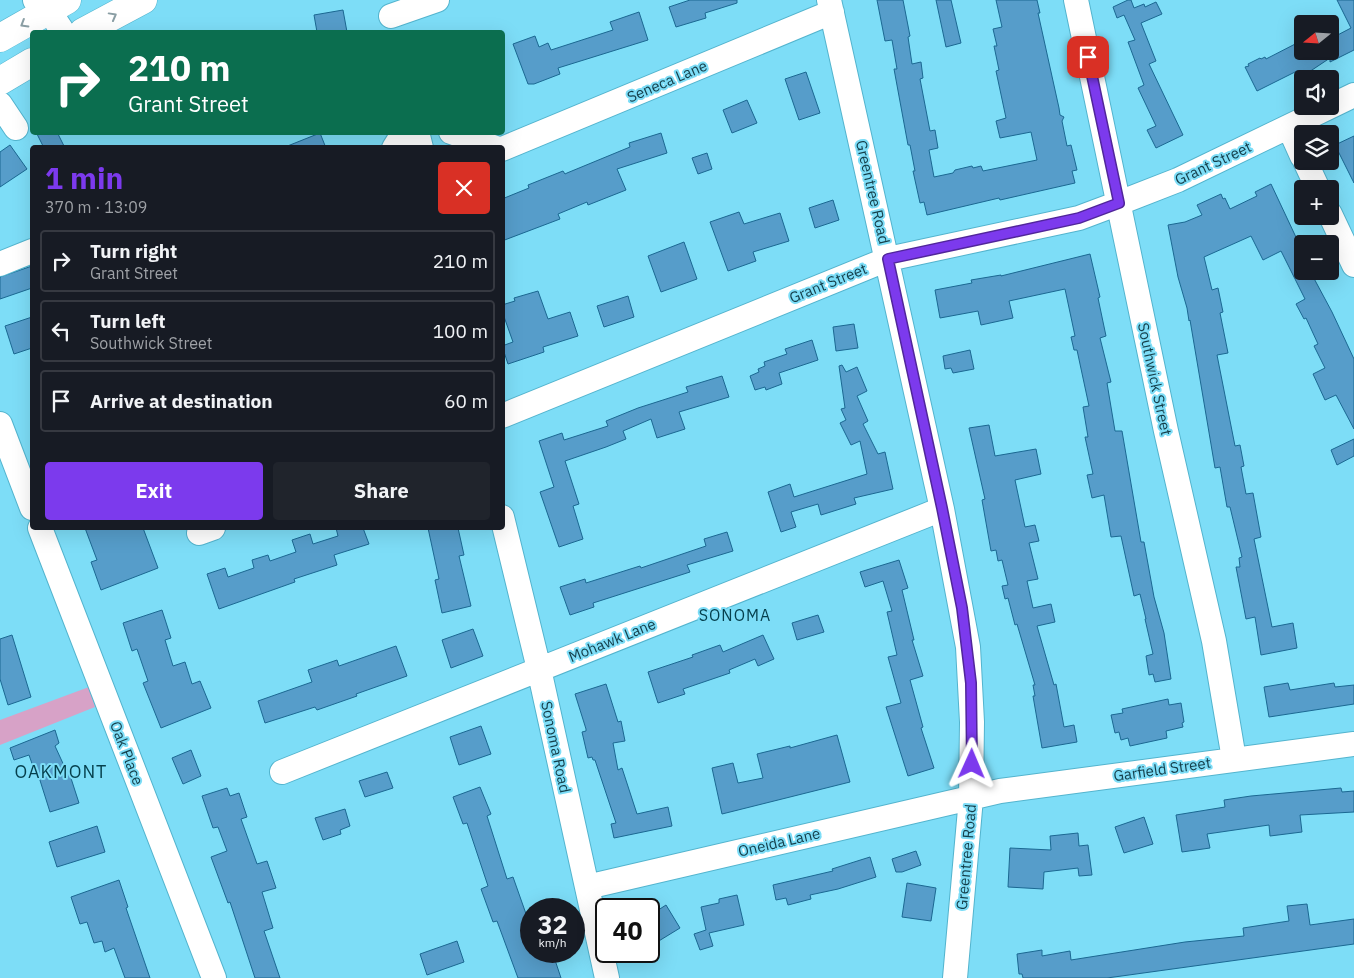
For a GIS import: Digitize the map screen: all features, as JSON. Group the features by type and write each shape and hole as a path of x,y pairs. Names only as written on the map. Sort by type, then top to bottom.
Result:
{"main road":[{"path":"88,30 143,0"},
{"path":"0,38 49,3"},
{"path":"0,82 30,63"}],"street":[{"path":"391,16 437,0"},
{"name":"Southwick Street","path":"1076,0 1166,431 1214,641 1234,759"},
{"path":"49,3 62,30"},
{"name":"Seneca Lane","path":"505,148 831,6"},
{"name":"Greentree Road","path":"831,6 942,508 968,647 972,722 971,798 955,978"},
{"name":"Grant Street","path":"505,415 888,259 1079,218 1119,203 1178,180 1354,95"},
{"path":"0,104 16,128"},
{"path":"1289,127 1294,138"},
{"path":"459,135 488,145"},
{"path":"1335,225 1354,265"},
{"path":"0,264 30,252"},
{"path":"0,424 30,503"},
{"name":"Mohawk Lane","path":"282,772 942,508"},
{"name":"Sonoma Road","path":"505,529 539,669 607,978"},
{"name":"Oak Place","path":"41,530 214,978"},
{"name":"Garfield Street","path":"971,798 1000,791 1354,744"},
{"name":"Oneida Lane","path":"587,887 971,798"}],"shaded area":[{"path":"89,687 95,707 0,745 0,720"}],"building":[{"path":"690,0 737,0 737,3 705,13 706,18 676,27 669,7"},
{"path":"877,0 903,0 910,36 908,37 912,64 921,62 923,78 920,79 930,131 935,130 938,148 929,150 934,177 972,166 973,168 981,166 983,171 1037,160 1031,132 1000,138 996,121 1006,118 996,71 999,70 993,29 1002,27 996,0 1037,0 1040,13 1038,13 1060,115 1064,117 1062,121 1067,146 1071,145 1077,170 1072,171 1075,183 927,215 924,202 920,203 913,171 915,171 910,145 908,145 894,69 897,69 892,40 885,41"},
{"path":"936,0 951,0 961,43 946,47"},
{"path":"1131,0 1134,8 1144,4 1145,7 1156,2 1162,14 1141,23 1156,61 1149,64 1183,135 1156,148 1147,130 1156,126 1138,88 1144,85 1128,42 1135,40 1124,15 1117,18 1113,7"},
{"path":"1337,0 1354,0 1354,50 1339,58 1339,34 1351,28"},
{"path":"343,10 347,30 317,30 314,15"},
{"path":"639,12 648,40 558,68 560,74 534,84 528,84 513,44 535,36 539,47 548,43 551,50 613,30 610,22"},
{"path":"1294,45 1294,60 1327,60 1312,70 1294,70 1294,72 1257,91 1245,67 1260,58 1265,57 1266,59"},
{"path":"806,72 820,113 799,120 785,79"},
{"path":"747,100 757,123 732,133 723,110"},
{"path":"661,133 667,153 617,169 626,190 588,205 587,202 558,214 560,219 505,240 505,198 529,188 528,185 563,171 565,174 630,147 629,143"},
{"path":"38,135 58,135 64,145 42,145"},
{"path":"315,135 321,135 325,145 290,145"},
{"path":"1354,136 1354,183 1339,153 1339,143"},
{"path":"10,145 27,169 0,187 0,152"},
{"path":"707,153 712,169 698,174 692,158"},
{"path":"1271,184 1295,235 1294,277 1281,251 1263,260 1251,236 1204,257 1212,290 1218,288 1223,312 1220,313 1228,353 1217,355 1235,446 1240,445 1244,466 1241,467 1246,494 1253,493 1261,537 1254,539 1272,627 1293,623 1297,648 1261,655 1255,617 1246,619 1236,567 1240,567 1239,558 1242,557 1230,507 1227,507 1220,467 1215,468 1190,320 1178,277 1168,225 1185,222 1202,215 1197,205 1221,194 1230,209 1257,196 1255,192"},
{"path":"833,200 839,220 815,228 809,208"},
{"path":"739,212 744,224 780,213 789,241 753,252 756,261 728,271 710,222"},
{"path":"684,242 697,279 661,292 648,256"},
{"path":"1090,254 1100,297 1098,298 1106,336 1100,338 1111,382 1107,383 1115,431 1122,431 1141,542 1144,542 1154,597 1164,633 1171,679 1155,682 1153,674 1149,675 1146,656 1153,654 1146,619 1140,594 1134,596 1121,536 1111,537 1104,495 1092,498 1087,475 1093,474 1085,437 1088,437 1083,407 1089,406 1077,350 1074,350 1071,337 1075,336 1065,289 1009,301 1013,318 981,325 978,311 940,318 935,290 972,283 971,280 1001,276"},
{"path":"30,267 30,289 0,299 0,277"},
{"path":"1296,280 1315,280 1354,359 1354,429 1336,395 1325,400 1313,374 1325,368 1314,346 1318,344 1306,318 1304,319 1296,304 1305,299"},
{"path":"538,291 548,319 570,312 578,336 543,347 544,352 508,364 505,355 505,345 513,342 505,319 505,304 515,301 514,298"},
{"path":"628,296 634,317 604,327 597,306"},
{"path":"30,318 30,349 14,354 5,326"},
{"path":"854,324 858,348 836,351 833,327"},
{"path":"812,340 818,360 779,373 782,384 766,390 765,387 755,390 750,376 759,372 758,369 765,366 764,362 787,354 785,349"},
{"path":"970,350 974,369 953,373 951,368 945,369 943,356"},
{"path":"842,365 846,372 857,367 867,391 857,396 868,421 863,424 878,454 885,452 893,489 854,498 856,504 821,515 818,504 791,512 796,527 781,532 768,492 790,484 794,497 867,474 860,441 851,445 840,423 846,420 841,409 845,408 839,366"},
{"path":"722,376 729,397 679,412 685,429 657,438 651,419 623,431 626,439 565,461 579,504 573,506 583,539 559,547 540,492 554,487 539,441 562,433 564,440 608,426 606,421 638,408 688,392 686,387"},
{"path":"989,425 995,456 1036,449 1041,474 1015,480 1025,527 1035,525 1039,541 1029,543 1038,579 1027,581 1033,608 1051,604 1055,622 1037,626 1054,685 1056,684 1064,727 1074,725 1077,742 1042,748 1033,696 1035,696 1033,685 1035,685 1008,598 1005,599 1002,586 1008,585 1002,560 998,561 996,550 991,551 982,500 985,499 969,428"},
{"path":"1354,439 1354,456 1337,465 1331,450"},
{"path":"86,530 144,530 158,568 101,590 91,562 97,560"},
{"path":"336,530 364,530 369,544 334,555 337,565 294,579 295,582 219,609 207,574 225,568 228,577 254,568 252,560 268,555 270,561 296,552 292,540 310,534 313,544 338,536"},
{"path":"428,530 458,530 464,555 459,556 471,606 442,613 435,580 439,579"},
{"path":"727,532 733,551 687,565 690,572 593,603 594,607 570,615 560,587 585,579 586,583 640,566 641,568 706,546 704,539"},
{"path":"899,560 908,588 902,590 914,640 912,640 923,676 910,680 923,727 921,728 934,768 908,776 886,707 901,703 888,657 897,655 887,612 892,611 883,581 865,587 860,572"},
{"path":"162,610 171,638 165,640 173,666 185,662 192,684 200,681 211,708 161,728 143,683 148,681 137,649 132,651 123,623"},
{"path":"818,615 824,632 797,640 792,623"},
{"path":"473,629 483,656 451,668 442,640"},
{"path":"12,635 31,697 8,705 0,679 0,639"},
{"path":"763,635 774,659 758,666 755,659 729,670 730,673 683,689 685,694 658,703 648,672 693,657 692,655 720,645 723,652"},
{"path":"396,646 407,676 317,710 315,707 265,723 258,701 312,682 308,670 337,660 339,666"},
{"path":"1288,683 1290,690 1334,683 1335,687 1354,685 1354,704 1269,717 1264,687"},
{"path":"606,684 618,722 621,721 625,741 613,743 618,770 622,768 637,814 668,807 672,826 614,838 611,824 616,823 595,760 592,757 588,758 582,732 586,731 586,729 575,694"},
{"path":"1168,699 1169,705 1181,703 1184,722 1182,723 1183,727 1166,731 1167,738 1130,746 1128,738 1121,740 1119,732 1115,733 1111,715 1123,713 1122,709"},
{"path":"481,726 491,754 459,765 450,737"},
{"path":"55,730 59,743 55,746 66,770 68,769 79,803 50,812 38,774 36,775 29,755 14,760 10,748"},
{"path":"837,735 850,782 722,814 712,768 733,763 738,783 763,778 757,754 790,746 790,748"},
{"path":"191,750 201,776 183,784 172,758"},
{"path":"387,772 393,788 365,797 359,781"},
{"path":"480,787 491,814 487,816 507,879 513,877 520,898 520,963 556,963 561,978 518,978 497,921 493,922 481,889 488,886 467,823 463,824 453,797"},
{"path":"227,788 230,796 239,793 247,817 241,819 257,864 267,861 276,888 262,892 273,928 264,931 280,978 255,978 230,902 228,903 211,857 227,851 218,827 213,828 202,796"},
{"path":"1341,788 1342,792 1354,791 1354,812 1300,815 1302,832 1270,836 1269,825 1207,834 1210,848 1182,852 1176,815 1225,807 1224,800"},
{"path":"345,809 350,826 340,830 341,834 323,840 315,818"},
{"path":"1144,817 1153,844 1124,853 1115,827"},
{"path":"97,826 105,852 57,867 49,842"},
{"path":"1078,833 1079,846 1088,845 1092,875 1079,876 1078,868 1044,872 1043,889 1008,887 1010,848 1051,850 1050,836"},
{"path":"916,851 921,865 902,872 896,872 892,859"},
{"path":"870,857 876,877 838,889 810,895 811,899 788,905 786,898 776,900 773,885 833,871 832,869"},
{"path":"119,880 128,907 126,908 150,978 125,978 114,948 105,952 102,941 94,943 87,922 80,924 71,897"},
{"path":"907,883 936,888 931,921 902,917"},
{"path":"737,895 744,925 709,933 713,946 700,950 694,934 706,930 701,907 719,903 719,899"},
{"path":"1307,904 1310,925 1354,919 1354,944 1107,978 1023,978 1022,974 1019,974 1017,954 1042,950 1042,956 1070,951 1071,960 1185,942 1244,936 1243,928 1289,921 1287,906"},
{"path":"666,905 680,928 660,940 660,909"},
{"path":"457,941 464,962 427,975 420,954"}],"district":[{"name":"SONOMA","path":"735,615"},
{"name":"OAKMONT","path":"61,771"}],"route":[{"path":"972,764 971,683 962,608 888,259 1079,218 1119,203 1088,57"}]}
